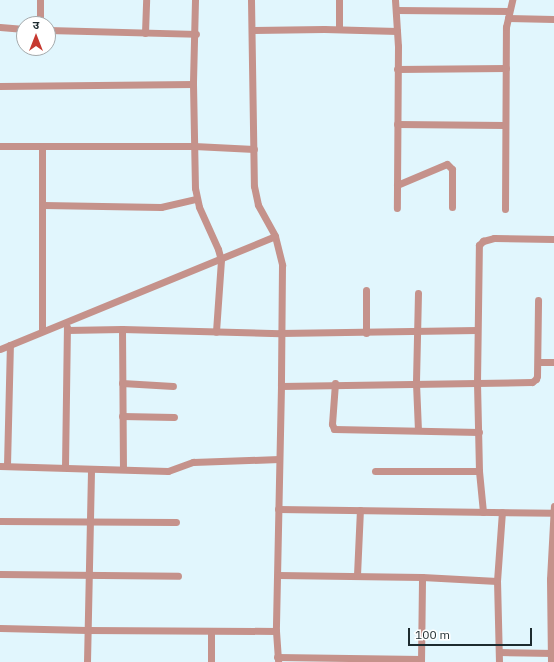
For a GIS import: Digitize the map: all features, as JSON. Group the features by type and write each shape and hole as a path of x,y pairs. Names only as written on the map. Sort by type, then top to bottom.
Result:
{"street":[{"path":"40,0 40,16"},
{"path":"145,32 146,0"},
{"path":"195,0 196,34 193,84 196,199 218,249 221,260 216,332"},
{"path":"251,0 255,196 258,205 275,236 282,264 276,631 278,660 421,661 422,577"},
{"path":"339,0 339,29"},
{"path":"395,0 397,31 397,208"},
{"path":"505,209 506,68 508,14 512,0"},
{"path":"396,10 508,14 554,19"},
{"path":"0,28 16,29"},
{"path":"252,30 339,29 397,31"},
{"path":"56,30 196,34"},
{"path":"397,69 506,68"},
{"path":"0,86 193,84"},
{"path":"397,124 505,125"},
{"path":"0,146 194,146 254,149"},
{"path":"42,147 42,330"},
{"path":"397,185 447,164 452,169 452,207"},
{"path":"43,206 161,207 196,199"},
{"path":"0,349 42,330 67,322 221,260 275,236"},
{"path":"483,512 477,382 479,245 483,241 494,238 554,239"},
{"path":"366,290 366,333"},
{"path":"418,293 416,332 418,430"},
{"path":"281,386 532,382 536,380 538,376 538,300"},
{"path":"65,467 67,322"},
{"path":"67,330 122,329 216,332 366,333 477,330"},
{"path":"122,329 123,468"},
{"path":"10,345 3,466 65,467 91,470 123,468 168,471 193,462 279,459"},
{"path":"538,362 554,362"},
{"path":"122,383 173,386"},
{"path":"335,384 332,424 334,429 479,432"},
{"path":"122,416 174,417"},
{"path":"87,662 91,470"},
{"path":"375,471 480,471"},
{"path":"551,662 553,653 550,579 554,506"},
{"path":"278,509 554,513"},
{"path":"357,575 360,510"},
{"path":"499,662 497,581 502,512"},
{"path":"0,521 176,522"},
{"path":"0,574 178,576"},
{"path":"278,575 357,575 497,581"},
{"path":"0,628 212,632 276,631"},
{"path":"211,662 212,632"},
{"path":"499,652 553,653"}]}
